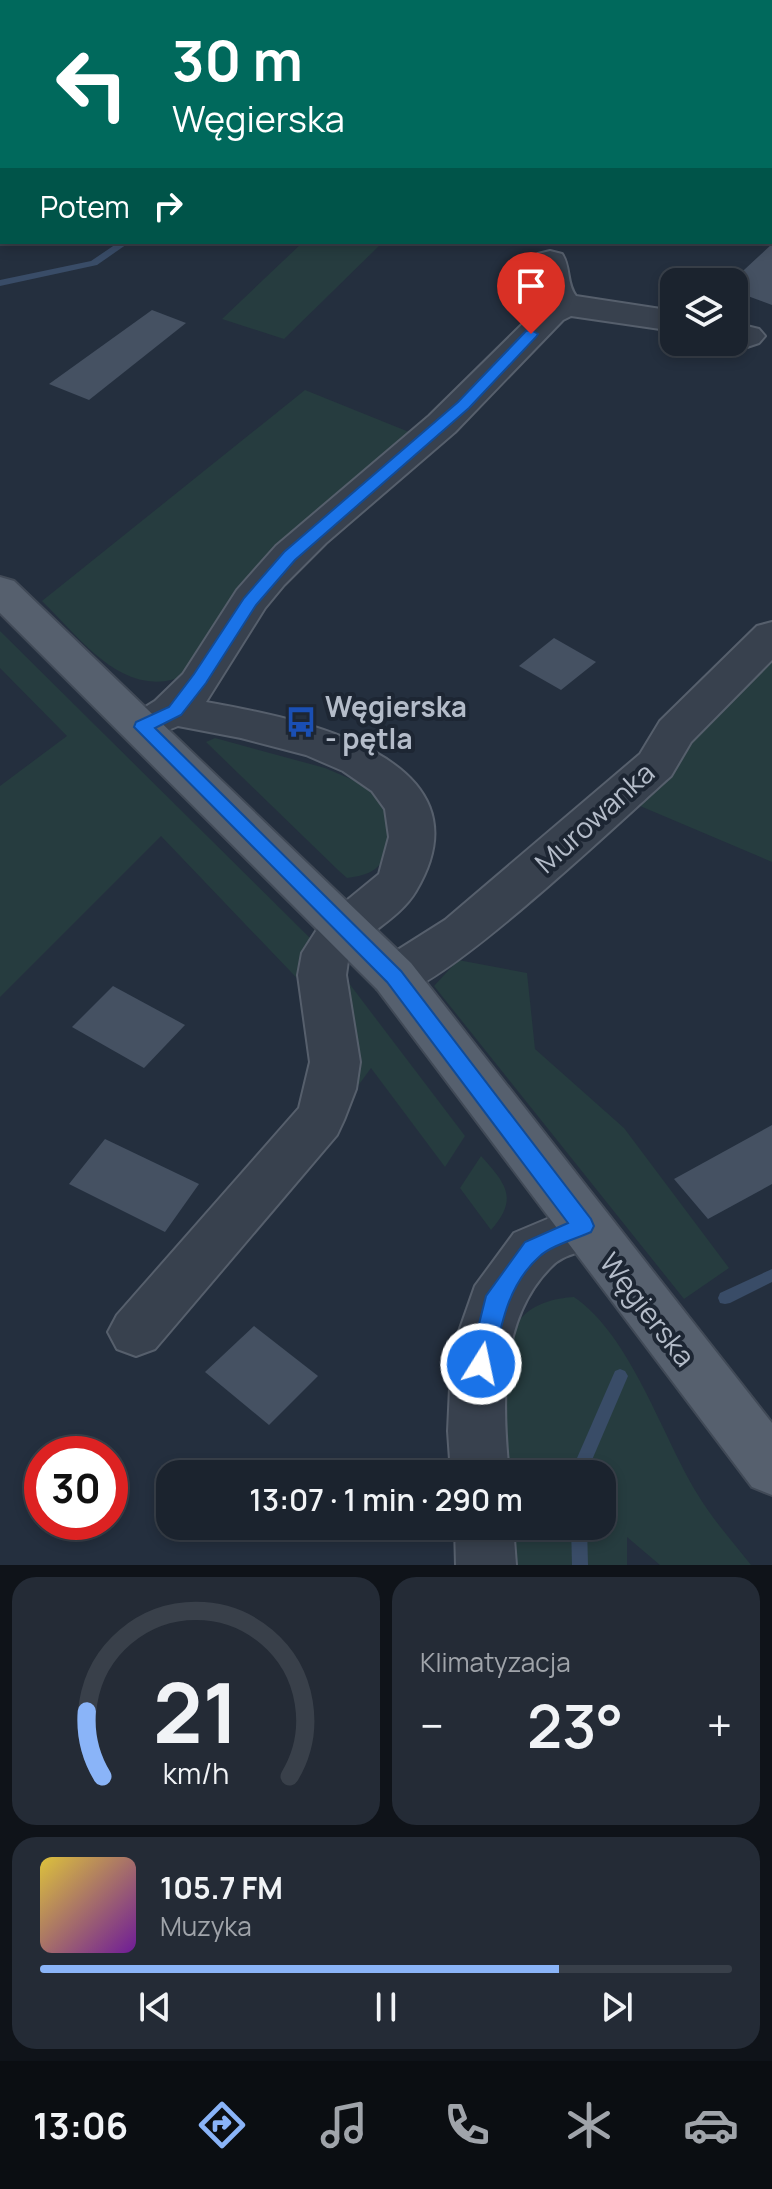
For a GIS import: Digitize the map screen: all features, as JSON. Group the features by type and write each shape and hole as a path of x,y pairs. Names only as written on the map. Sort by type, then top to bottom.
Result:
{"main road":[{"name":"Węgierska","path":"0,591 159,719 345,927 394,976 583,1226 772,1468"}],"street":[{"path":"550,261 550,282 554,294 565,305 660,319"},
{"path":"159,719 200,679 250,601 289,556 443,424 551,313 565,305"},
{"name":"Murowanka","path":"394,976 462,933 656,765 675,732 772,636"},
{"path":"136,1332 319,1120 332,1092 336,1063 322,966 329,947 345,927 391,891 410,857 413,819 392,782 338,749 264,727 159,719"},
{"path":"479,1460 476,1431 478,1388 484,1340 494,1303 533,1249 583,1226"},
{"path":"485,1540 486,1565"}],"green space":[{"path":"301,244 381,244 284,339 222,319"},
{"path":"305,390 419,436 190,673 167,681 146,681 126,675 108,664 42,601"},
{"path":"0,631 313,941 313,995 161,836 0,997 0,786 67,736 0,668"},
{"path":"772,644 772,862 633,803 681,737"},
{"path":"215,738 325,768 376,794 398,829 381,863 368,873 347,878 206,742"},
{"path":"458,960 527,973 535,1049 624,1128 729,1268 684,1299 434,986"},
{"path":"345,978 465,1136 445,1167 371,1068 336,1116"},
{"path":"481,1156 503,1183 506,1192 505,1209 491,1230 460,1188"},
{"path":"574,1297 594,1314 612,1336 644,1388 698,1495 751,1565 660,1565 627,1537 627,1565 507,1565 506,1540 616,1540 616,1460 504,1460 505,1372 512,1334 524,1315 551,1301"}],"building":[{"path":"772,244 772,305 748,296 746,268"},
{"path":"152,310 186,323 89,400 49,384"},
{"path":"554,638 596,662 561,690 519,666"},
{"path":"113,986 185,1025 144,1068 72,1027"},
{"path":"772,1125 772,1184 708,1219 674,1179"},
{"path":"105,1139 199,1184 165,1232 69,1184"},
{"path":"254,1326 318,1376 269,1425 205,1372"}],"waterway":[{"path":"0,283 94,263 122,244"},
{"path":"725,1298 772,1275"},
{"path":"584,1460 620,1376"},
{"path":"579,1540 580,1565"}],"place":[{"name":"Węgierska - pętla","path":"301,722"}],"route":[{"path":"481,1364 494,1303 520,1266 533,1249 583,1226 394,976 142,727 175,711 200,679 250,601 289,556 426,439 531,334"}]}
